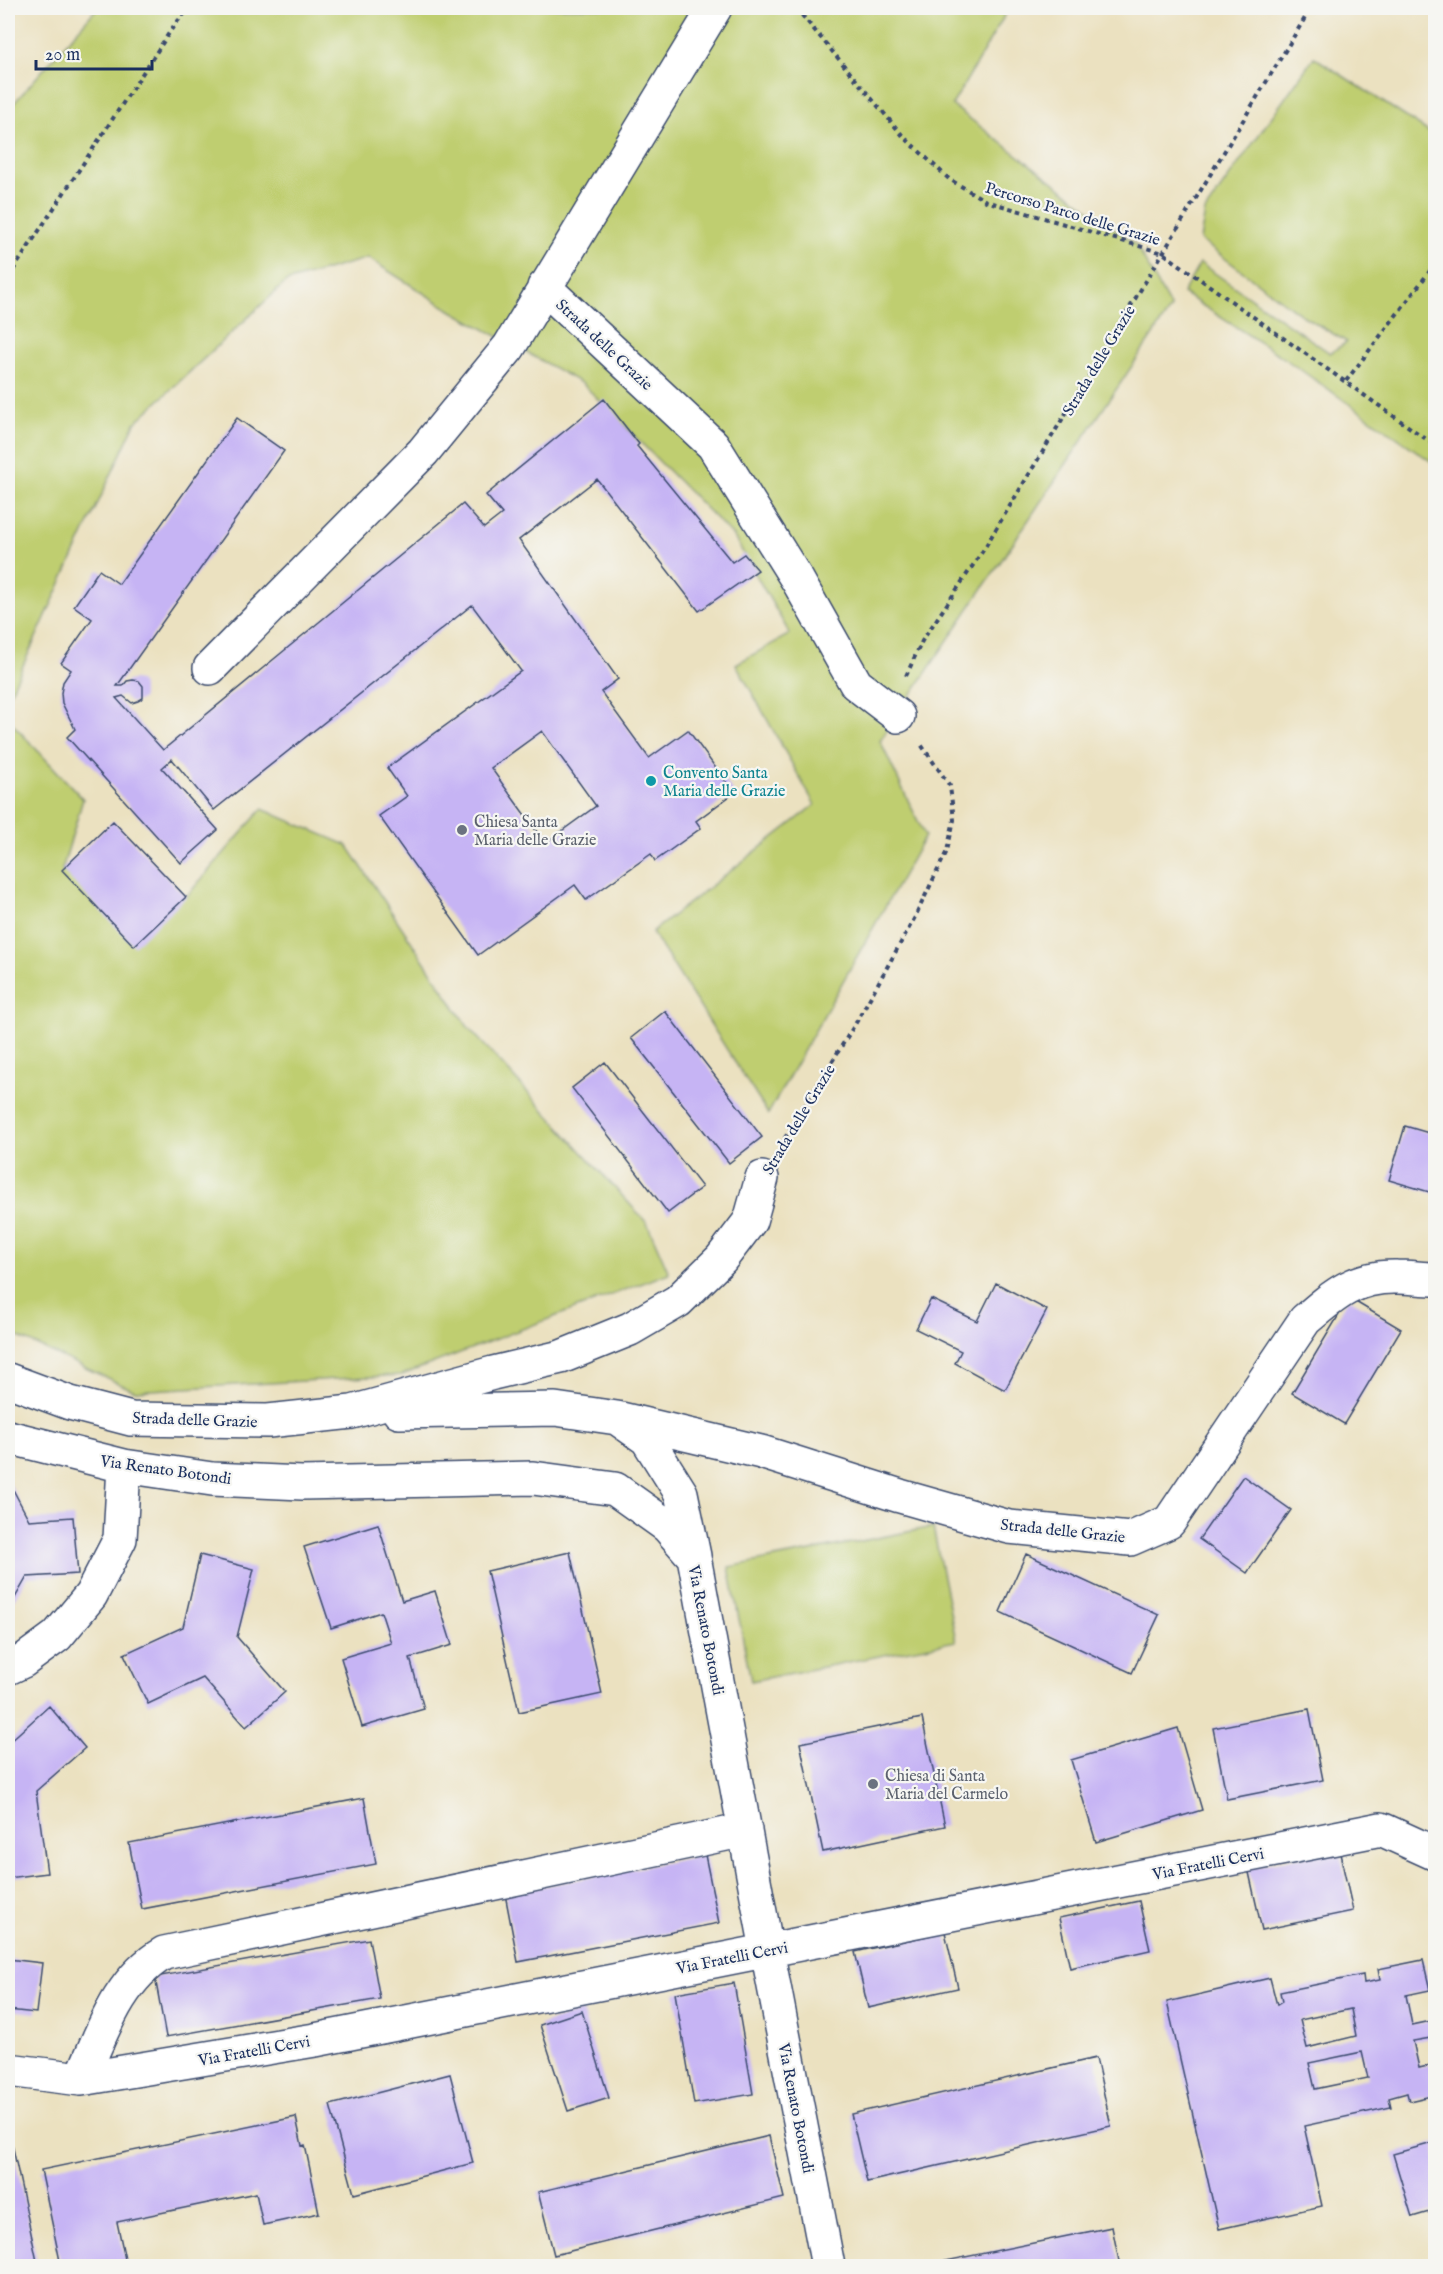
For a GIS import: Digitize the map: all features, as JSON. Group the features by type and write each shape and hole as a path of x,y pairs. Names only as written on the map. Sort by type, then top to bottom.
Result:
{"street":[{"name":"Strada delle Grazie","path":"210,668 423,452 509,347 715,8"},
{"name":"Strada delle Grazie","path":"544,287 713,445 798,581 856,684 898,716"},
{"name":"Strada delle Grazie","path":"352,1412 493,1373 561,1357 630,1329 678,1301 721,1259 750,1221 762,1178"},
{"name":"Strada delle Grazie","path":"8,1380 70,1404 132,1419 268,1421 352,1412 555,1409 616,1418 761,1452 900,1496 1009,1527 1130,1539 1169,1522 1305,1320 1332,1296 1365,1279 1397,1277 1436,1279"},
{"name":"Strada delle Grazie","path":"616,1418 647,1439 681,1493 694,1557"},
{"name":"Via Renato Botondi","path":"8,1437 124,1466 212,1479 302,1483 533,1478 615,1489 667,1526 694,1557 766,1950 828,2266"},
{"path":"8,1668 23,1661 57,1636 91,1595 120,1539 124,1466"},
{"name":"Via Fratelli Cervi","path":"8,2070 81,2079 315,2040 1380,1829 1436,1854"},
{"path":"81,2079 115,2003 147,1964 164,1953 744,1830"}],"path":[{"path":"8,278 175,24 190,8"},
{"name":"Percorso Parco delle Grazie","path":"796,8 903,136 949,179 986,201 1163,253 1436,446"},
{"name":"Strada delle Grazie","path":"762,1178 914,919 947,851 954,820 950,786 922,745 898,716 898,692 922,641 982,552 1311,8"},
{"path":"1346,381 1436,263"}],"green space":[{"path":"97,8 1009,8 952,105 1136,245 1171,308 880,741 925,836 768,1114 652,932 815,805 736,664 790,634 734,537 583,384 452,311 368,258 286,282 135,423 8,698 8,110"},
{"path":"1314,57 1435,136 1435,464 1278,354 1183,293 1200,263 1330,353 1347,342 1300,314 1200,240 1205,211"},
{"path":"8,719 83,799 62,870 186,897 262,809 347,845 468,1027 647,1223 669,1273 402,1375 135,1391 8,1332"},
{"path":"933,1527 956,1641 751,1681 729,1567"}],"building":[{"path":"604,399 639,444 637,446 732,562 744,554 758,570 699,611 597,479 519,540 618,679 601,692 649,758 688,730 734,793 696,821 701,828 655,861 651,854 586,900 575,885 478,955 379,816 407,796 387,768 521,671 472,605 214,810 172,759 162,768 218,830 181,863 67,737 75,729 62,703 61,693 63,682 71,670 61,663 92,619 74,606 99,570 119,584 237,418 284,451 117,686 123,686 127,681 133,680 139,681 143,686 143,698 138,701 132,703 123,696 116,698 163,750 463,504 484,528 502,514 486,495","holes":["542,731 596,806 545,843 491,768"]},
{"path":"113,821 186,897 134,946 62,870"},
{"path":"665,1011 762,1137 729,1163 631,1038"},
{"path":"605,1062 702,1187 668,1213 572,1088"},
{"path":"1405,1126 1436,1135 1436,1194 1389,1180"},
{"path":"996,1283 1047,1310 1005,1390 955,1363 961,1351 916,1329 931,1299 977,1321"},
{"path":"1349,1298 1401,1329 1344,1424 1292,1393"},
{"path":"1243,1476 1291,1510 1247,1573 1199,1539"},
{"path":"8,1480 29,1520 73,1517 78,1574 27,1577 8,1610"},
{"path":"378,1524 402,1601 435,1591 452,1645 410,1658 424,1709 362,1727 341,1658 391,1643 381,1612 331,1628 304,1547"},
{"path":"570,1552 602,1694 519,1712 487,1571"},
{"path":"1026,1554 1159,1615 1132,1673 1000,1612"},
{"path":"200,1555 254,1569 237,1637 285,1692 246,1727 203,1678 148,1704 124,1654 183,1627"},
{"path":"49,1706 85,1748 36,1791 47,1873 8,1878 8,1743"},
{"path":"1309,1709 1323,1780 1227,1799 1213,1728"},
{"name":"Chiesa di Santa Maria del Carmelo","path":"922,1718 945,1826 823,1852 800,1743"},
{"path":"1178,1728 1202,1810 1096,1842 1071,1760"},
{"path":"364,1798 376,1864 142,1909 129,1843"},
{"path":"1339,1849 1353,1911 1262,1930 1248,1868"},
{"path":"705,1855 719,1923 518,1962 505,1894"},
{"path":"1139,1901 1150,1950 1070,1968 1059,1918"},
{"path":"945,1932 958,1988 868,2008 855,1952"},
{"path":"369,1939 380,1999 166,2037 155,1977"},
{"path":"8,1959 42,1963 36,2013 8,2010"},
{"path":"1423,1960 1430,1990 1406,1995 1412,2025 1436,2020 1436,2037 1413,2041 1419,2068 1436,2064 1436,2095 1409,2101 1407,2093 1389,2098 1391,2107 1304,2126 1322,2206 1219,2229 1167,2002 1270,1978 1277,2005 1282,2002 1280,1992 1363,1975 1364,1983 1380,1980 1378,1969","holes":["1351,2009 1356,2036 1307,2048 1300,2020","1362,2052 1368,2078 1315,2089 1309,2063"]},
{"path":"734,1983 753,2094 694,2104 675,1993"},
{"path":"582,2011 609,2098 568,2111 540,2025"},
{"path":"1096,2058 1111,2126 867,2182 851,2114"},
{"path":"450,2074 473,2163 354,2194 330,2105"},
{"path":"296,2117 302,2146 305,2145 319,2213 263,2225 256,2193 117,2222 126,2264 61,2266 41,2170"},
{"path":"8,2134 10,2134 38,2266 8,2266"},
{"path":"769,2136 784,2198 554,2255 538,2192"},
{"path":"1436,2142 1436,2210 1412,2217 1393,2154"},
{"path":"1112,2227 1120,2266 926,2266 926,2265"}],"place":[{"name":"Convento Santa Maria delle Grazie","path":"651,781"},
{"name":"Chiesa Santa Maria delle Grazie","path":"462,830"},
{"name":"Chiesa di Santa Maria del Carmelo","path":"873,1784"}]}
